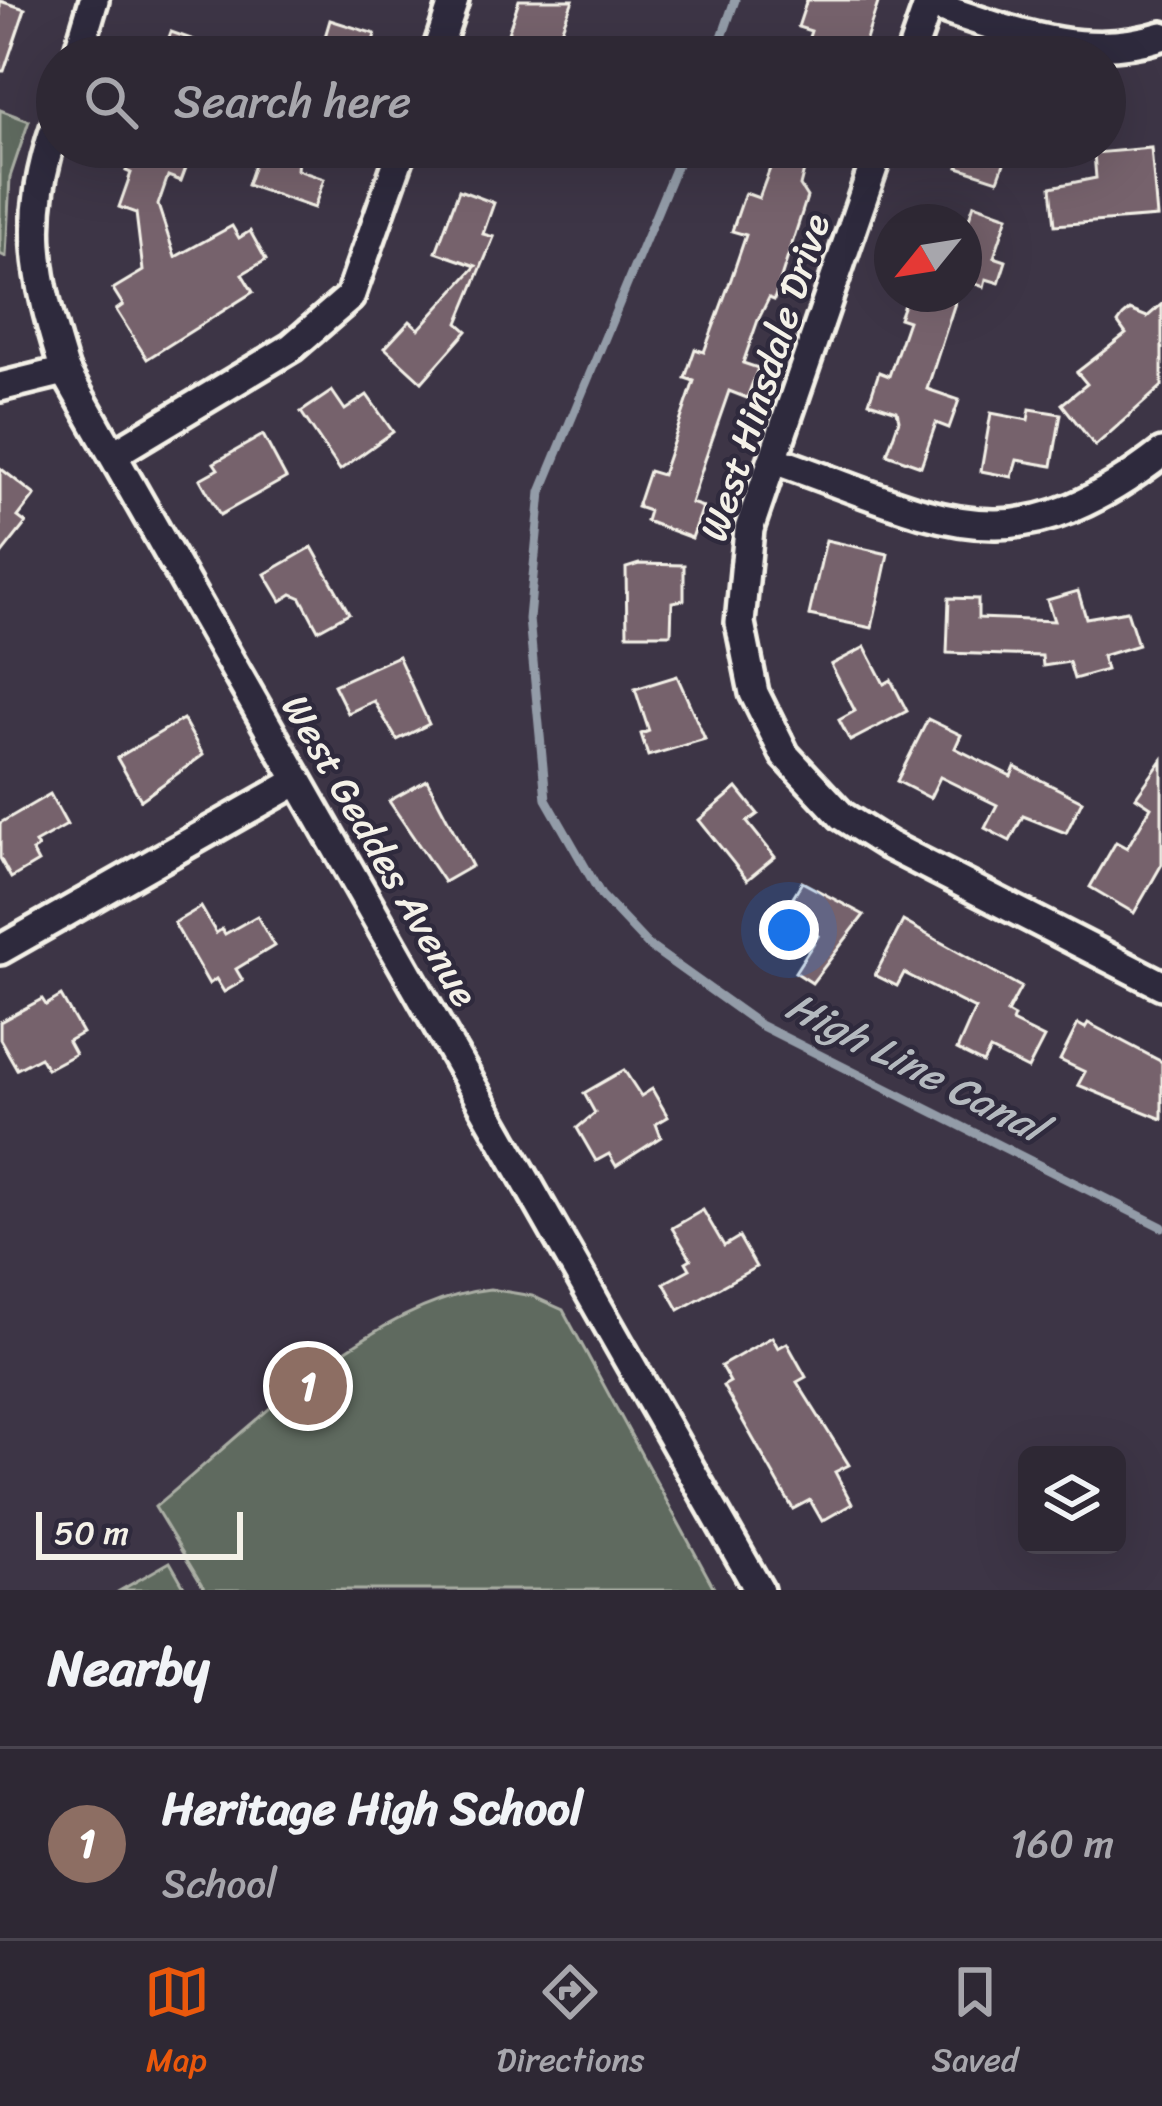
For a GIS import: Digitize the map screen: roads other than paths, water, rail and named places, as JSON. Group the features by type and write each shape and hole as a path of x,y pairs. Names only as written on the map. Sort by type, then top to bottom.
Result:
{"street":[{"path":"83,36 94,0"},
{"path":"442,36 454,0"},
{"path":"917,36 929,2 1036,36"},
{"path":"1126,43 1162,36"},
{"name":"West Geddes Avenue","path":"41,168 32,228 37,278 64,371 759,1590"},
{"path":"114,454 292,347 350,297 396,168"},
{"name":"West Hinsdale Drive","path":"873,168 749,529 740,622 754,693 785,755 860,829 1162,985"},
{"path":"0,387 64,371"},
{"path":"774,460 949,520 1013,525 1049,519 1108,494 1162,452"},
{"path":"0,950 296,782"}],"waterway":[{"name":"High Line Canal","path":"722,36 735,0"},
{"name":"High Line Canal","path":"675,168 541,492 529,619 546,799 601,895 648,945 760,1025 1162,1227"}],"place":[{"name":"Heritage High School","path":"308,1386"}]}
